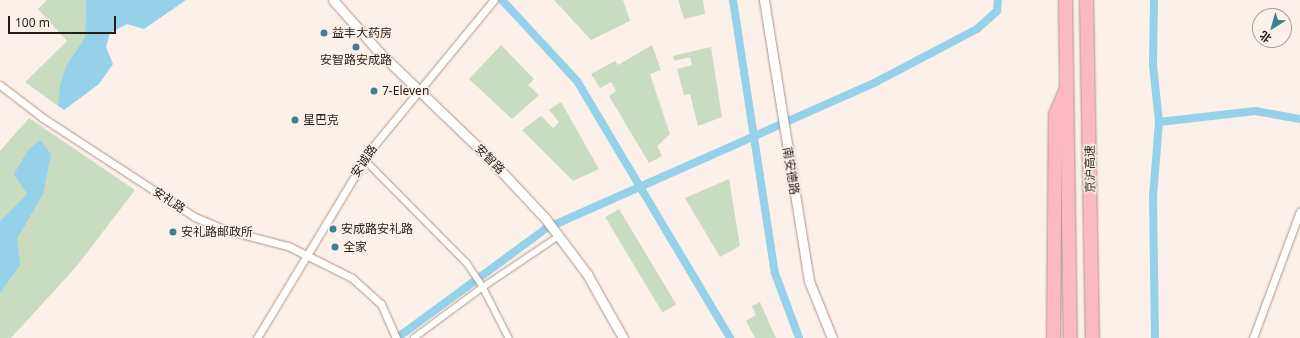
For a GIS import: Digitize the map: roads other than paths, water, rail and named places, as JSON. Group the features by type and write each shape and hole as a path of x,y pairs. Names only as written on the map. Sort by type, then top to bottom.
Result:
{"highway":[{"name":"京沪高速","path":"1086,5 1093,335"},
{"name":"京沪高速","path":"1065,6 1068,82 1070,338"},
{"path":"1053,338 1055,114 1068,82"}],"street":[{"name":"安智路","path":"333,0 418,91 487,156 545,218 587,274 623,338"},
{"name":"安诚路","path":"257,338 364,159 418,91 494,0"},
{"name":"南安德路","path":"764,0 809,281 832,338"},
{"name":"安礼路","path":"0,85 43,118 195,216 307,255 368,289 381,304 395,335"},
{"path":"364,159 473,272 509,338"},
{"path":"1254,338 1300,211"},
{"path":"414,338 481,285 557,233"}],"water":[{"path":"86,0 186,0 144,29 127,24 110,33 106,47 113,64 99,84 64,110 58,106 60,86 66,66 85,37"},
{"path":"40,140 51,154 43,194 17,239 20,265 0,293 0,221 27,194 14,174 28,150"}],"waterway":[{"path":"502,0 577,81 730,338"},
{"path":"733,0 775,273 799,338"},
{"path":"397,338 547,228 876,82 977,29 997,11 998,0"},
{"path":"1154,0 1153,65 1159,122 1153,196 1155,338"},
{"path":"1159,122 1255,111 1300,119"}],"place":[{"name":"益丰大药房","path":"324,33"},
{"name":"安智路安成路","path":"356,47"},
{"name":"7-Eleven","path":"374,91"},
{"name":"星巴克","path":"295,120"},
{"name":"安成路安礼路","path":"333,229"},
{"name":"安礼路邮政所","path":"173,232"},
{"name":"全家","path":"335,247"}]}
